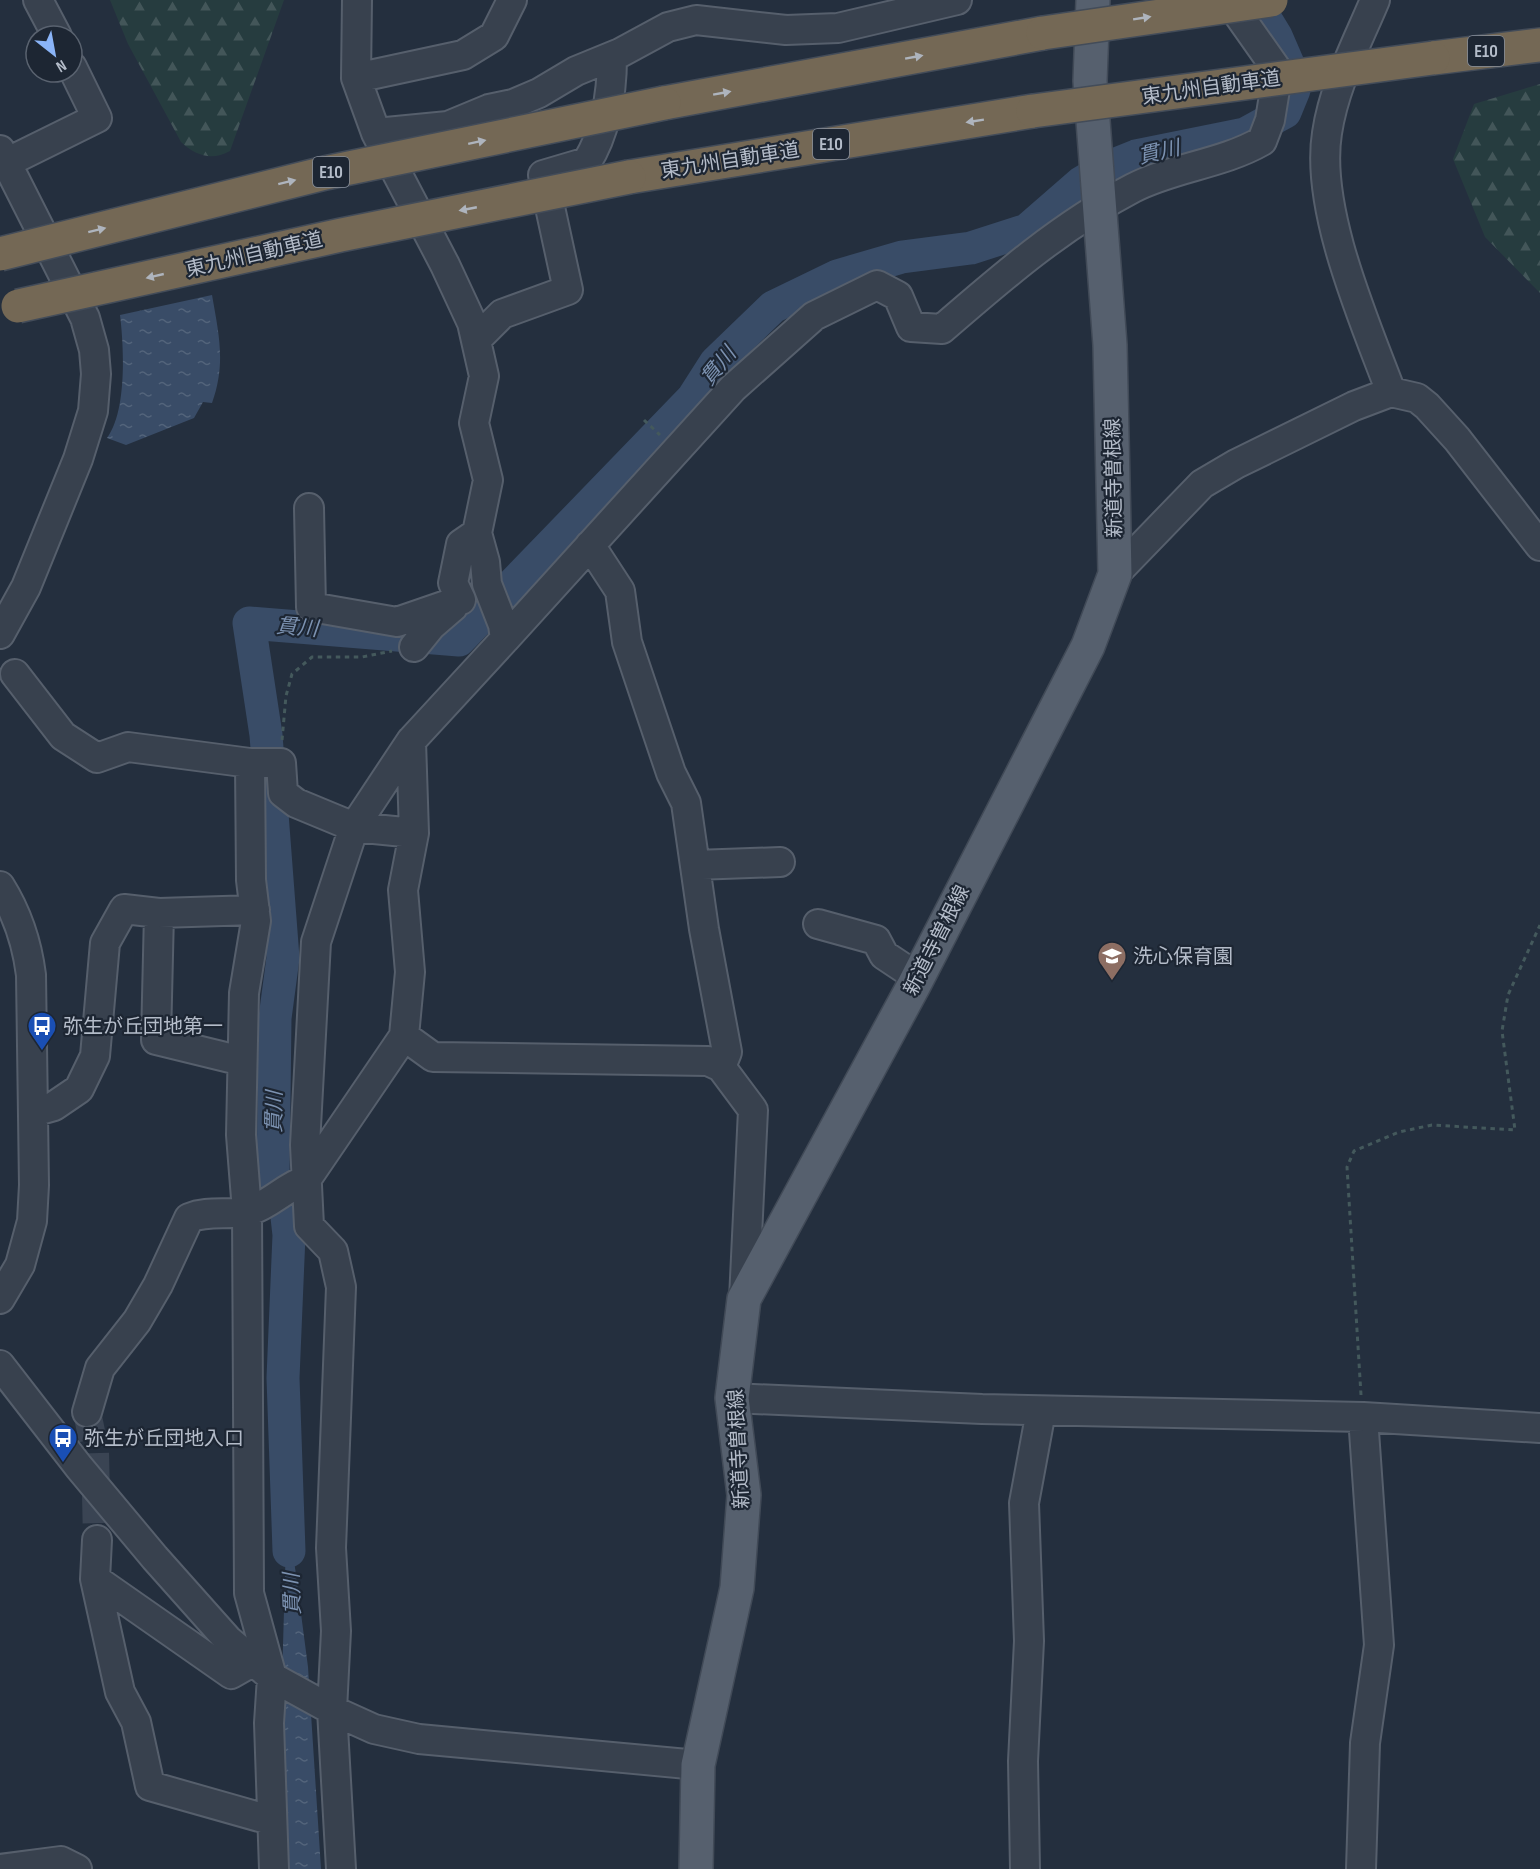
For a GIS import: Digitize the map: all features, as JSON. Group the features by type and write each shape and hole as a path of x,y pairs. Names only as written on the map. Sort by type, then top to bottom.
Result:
{"highway":[{"name":"E10","path":"0,254 325,173 664,103 1043,33 1271,0"},
{"name":"東九州自動車道","path":"9,309 341,235 629,177 1033,111 1540,45"}],"main road":[{"name":"新道寺曽根線","path":"696,1869 698,1765 737,1588 744,1495 732,1398 744,1299 917,977 1088,646 1115,574 1110,345 1090,81 1093,0"}],"street":[{"path":"38,0 51,24"},
{"path":"357,0 356,78 376,133 445,264 472,323 476,340 484,376 474,423 488,480 477,533 486,573 504,632"},
{"path":"356,78 463,55 494,36 512,0"},
{"path":"376,133 448,126 539,93 576,71 612,57 668,27 696,20 786,30 838,28 957,0"},
{"path":"341,1869 332,1710 336,1631 331,1548 341,1287 333,1251 309,1226 300,1182 305,1145 316,942 352,826 411,741 504,632 590,545 733,388 814,316 877,285 898,296 911,327 942,329 1036,248 1101,206 1133,188 1168,173 1254,146 1262,141 1267,132 1278,71 1228,0"},
{"path":"1375,0 1339,86 1327,134 1326,187 1364,325 1391,392"},
{"path":"476,340 502,314 568,290 543,175 587,162 599,142 612,82 612,57"},
{"path":"0,634 26,587 78,459 93,411 96,374 94,350 85,318 3,157 97,118 80,84"},
{"path":"1115,574 1202,484 1236,464 1344,411 1391,392 1417,398 1427,406 1457,439 1540,546"},
{"path":"309,508 311,607 397,622 461,600"},
{"path":"461,600 453,583 461,544 477,533"},
{"path":"590,545 620,591 627,642 671,773 686,803 727,1052 721,1067"},
{"path":"414,647 431,626 461,600 486,573"},
{"path":"15,674 63,735 97,758 128,747 266,763"},
{"path":"87,1412 100,1368 137,1320 158,1285 189,1218 201,1213 251,1210 300,1182 404,1036 410,972 404,890 414,833 411,741"},
{"path":"266,763 283,794 296,803 352,826 414,833"},
{"path":"266,763 251,880 256,921 244,993 241,1135 251,1210 249,1593 263,1669 268,1723 270,1820 274,1869"},
{"path":"695,865 780,862"},
{"path":"0,886 11,903 28,950 31,975 34,1185 32,1221 20,1265 0,1299"},
{"path":"33,1112 54,1106 79,1089 94,1056 105,943 124,909 159,913 255,910"},
{"path":"159,913 156,1040 242,1060"},
{"path":"818,924 876,940 884,955 917,977"},
{"path":"404,1036 434,1057 708,1061 721,1067 753,1110 744,1299"},
{"path":"0,1365 79,1467 228,1640 263,1669 332,1710 374,1729 419,1739 698,1765"},
{"path":"732,1398 1041,1411 1363,1418 1540,1428"},
{"path":"1025,1869 1023,1761 1029,1641 1024,1503 1041,1411"},
{"path":"1360,1869 1365,1743 1379,1645 1363,1418"},
{"path":"97,1540 94,1579 120,1692 136,1722 150,1786 270,1820"},
{"path":"94,1579 231,1674 263,1669"},
{"path":"0,1869 61,1862 77,1869"}],"path":[{"path":"266,763 292,674 312,657 362,657 414,647"},
{"path":"1363,1418 1347,1167 1354,1151 1399,1132 1421,1127 1432,1125 1515,1130 1502,1031 1508,995 1540,926"}],"green space":[{"path":"110,0 284,0 230,151 217,156 204,156 192,151 181,142 128,44"},
{"path":"1540,84 1540,293 1485,237 1453,159 1474,104"}],"water":[{"path":"212,295 219,336 220,362 212,403 203,402 194,418 126,445 107,438 118,412 121,396 123,361 120,315"},
{"path":"287,1507 308,1667 321,1869 286,1869 280,1750"}],"waterway":[{"name":"貫川","path":"289,1551 283,1378 289,1235 286,1208 273,1180 275,1018 283,958 266,735 249,623 459,640 693,398 716,362 773,307 837,276 902,257 971,248 1027,230 1081,183 1106,168 1136,156 1245,134 1285,112 1294,90 1292,73 1276,36 1254,0"}],"tunnel":[{"path":"87,1412 95,1451 97,1540"}],"place":[{"name":"洗心保育園","path":"1112,982"},
{"name":"弥生が丘団地第一","path":"42,1052"},
{"name":"弥生が丘団地入口","path":"63,1464"}]}
